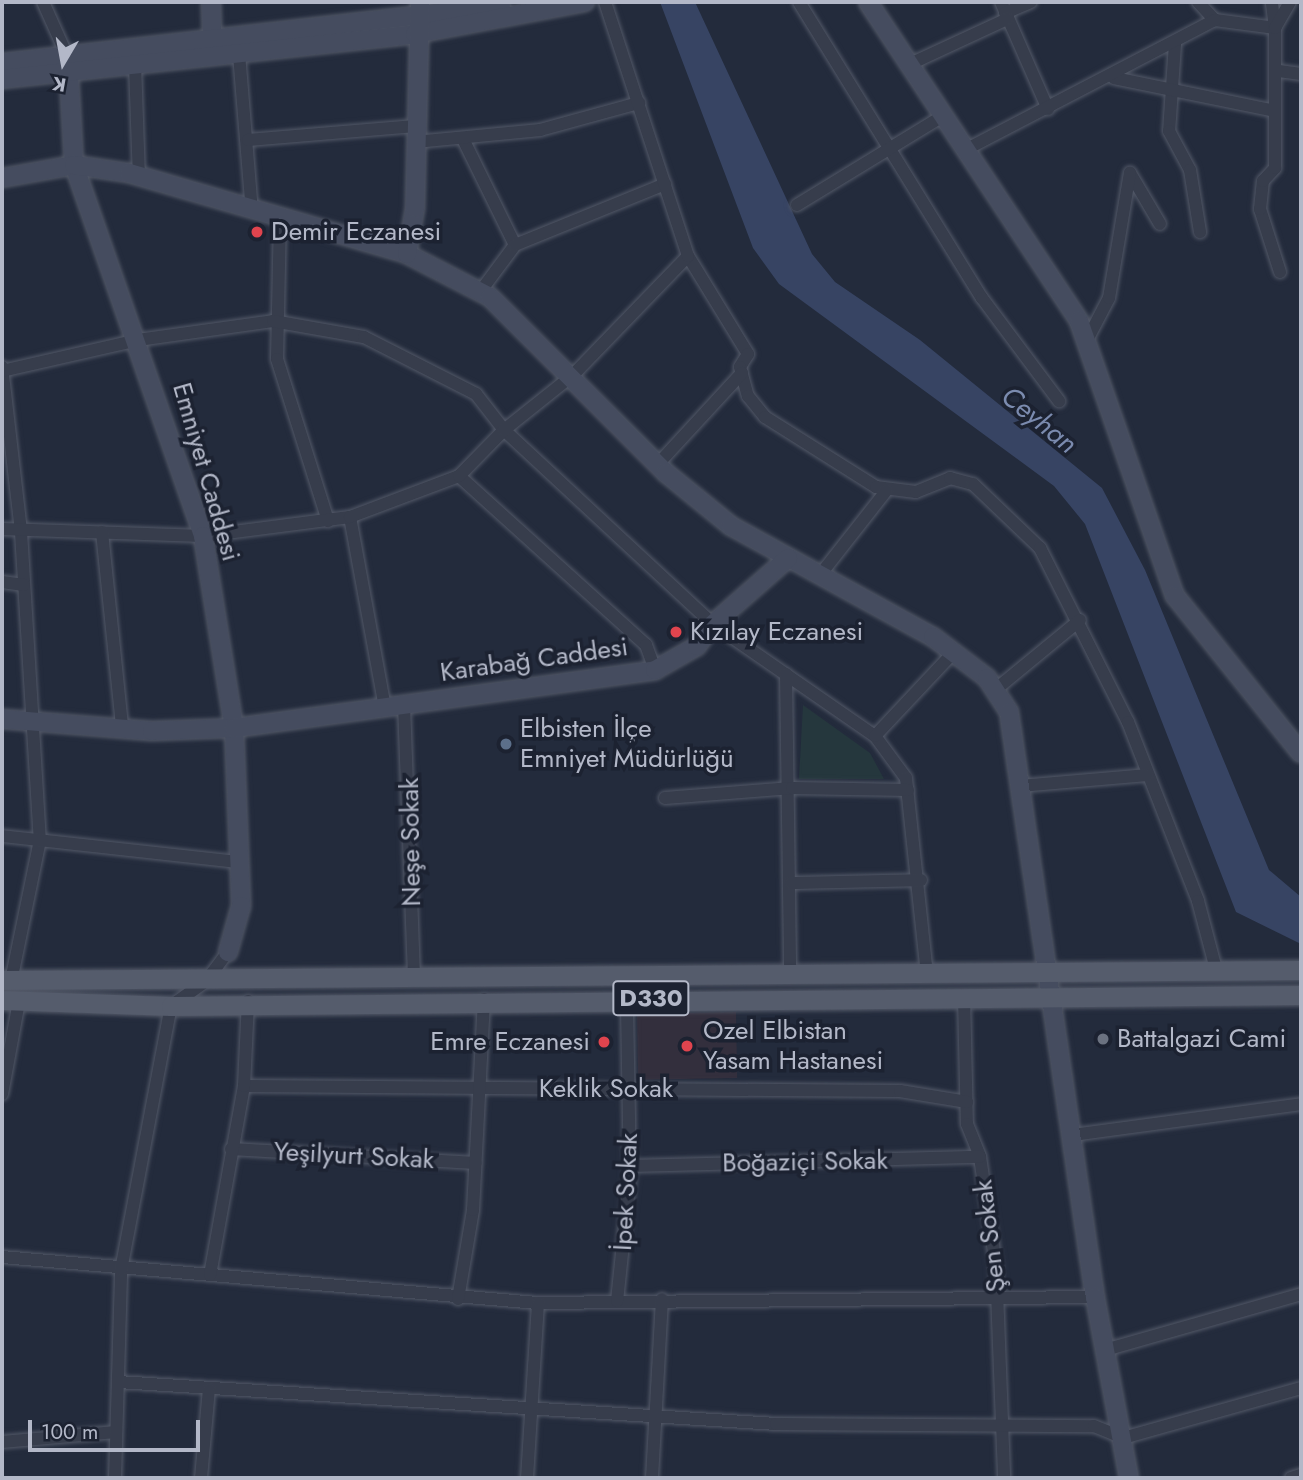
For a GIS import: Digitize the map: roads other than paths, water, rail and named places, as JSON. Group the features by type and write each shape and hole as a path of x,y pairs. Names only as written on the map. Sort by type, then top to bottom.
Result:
{"main road":[{"name":"D330","path":"6,980 414,980 1301,970"},
{"name":"D330","path":"10,1000 171,1006 248,1001 1301,995"}],"street":[{"path":"43,2 69,65"},
{"path":"211,2 212,39"},
{"path":"2,63 135,64 239,54 418,19 525,2"},
{"path":"2,79 212,39 584,2"},
{"path":"605,2 688,256 748,354 742,373 658,464"},
{"path":"799,2 982,298 1059,401"},
{"path":"869,2 1087,340 1175,596 1301,753"},
{"path":"908,65 1004,11 1031,2"},
{"path":"1198,2 1215,20"},
{"path":"1272,2 1279,71 1275,111 1275,168 1263,181 1260,209 1280,272"},
{"path":"1275,28 1290,2"},
{"path":"1004,11 1048,109"},
{"path":"407,254 415,134 418,19"},
{"path":"965,150 1114,78 1215,20 1275,28"},
{"path":"1175,44 1169,131 1190,170 1200,232"},
{"path":"239,54 252,211"},
{"path":"135,64 139,176"},
{"name":"Emniyet Caddesi","path":"69,65 74,165 138,340 203,536 240,726 241,906 228,952"},
{"path":"1279,71 1301,74"},
{"path":"1114,78 1172,94 1275,111"},
{"path":"248,140 415,134 463,139 540,130 639,103"},
{"path":"797,205 943,116"},
{"path":"463,139 514,245"},
{"path":"2,178 74,165 139,176 407,254 480,292 573,375 658,464 731,526 953,653 995,690 1009,712 1054,995 1095,1297 1131,1478"},
{"path":"1087,340 1109,298 1130,173 1160,224"},
{"path":"480,292 514,245 665,184"},
{"path":"281,216 273,321 276,359 328,521"},
{"path":"2,529 21,532 203,536 350,517 459,476 503,430 573,375 688,256"},
{"path":"6,980 40,840 21,532 5,432 2,369 138,340 273,321 364,337 426,363 477,394 503,430 713,624 875,736 908,790 921,880 927,974"},
{"path":"742,373 748,396 765,417 887,490 916,492 950,478 973,484 1040,548 1080,620 1148,775 1198,901 1216,969"},
{"path":"459,476 646,645 655,670"},
{"path":"820,575 887,490"},
{"path":"350,517 385,707"},
{"path":"102,532 122,727"},
{"name":"Karabağ Caddesi","path":"2,719 122,727 240,726 655,670 697,646 713,624 788,558"},
{"path":"2,582 24,585"},
{"path":"995,690 1080,620"},
{"path":"875,736 953,653"},
{"path":"786,674 792,788 790,976"},
{"name":"Neşe Sokak","path":"404,704 414,980"},
{"path":"1020,786 1148,775"},
{"path":"665,798 792,788 908,790"},
{"path":"2,836 239,862"},
{"path":"791,883 921,880"},
{"path":"115,1478 121,1270 171,1006 206,981 228,952"},
{"name":"Şen Sokak","path":"964,996 967,1102 980,1157 998,1299 1004,1478"},
{"name":"İpek Sokak","path":"617,1301 630,1166 628,998"},
{"path":"458,1299 476,1163 484,999"},
{"path":"2,1094 10,1000"},
{"path":"210,1275 244,1086 248,1001"},
{"name":"Keklik Sokak","path":"244,1086 900,1091 967,1102"},
{"path":"1073,1135 1301,1104"},
{"name":"Yeşilyurt Sokak","path":"231,1150 476,1163"},
{"name":"Boğaziçi Sokak","path":"630,1166 980,1157"},
{"path":"2,1257 458,1299 538,1303 662,1299 1095,1297"},
{"path":"1105,1350 1301,1294"},
{"path":"652,1478 662,1299"},
{"path":"527,1478 538,1303"},
{"path":"118,1382 656,1417 1094,1426 1122,1438 1301,1388"},
{"path":"201,1478 209,1389"},
{"path":"2,1442 116,1432"},
{"path":"1291,1478 1301,1475"}],"water":[{"path":"660,2 695,2 812,254 835,282 920,340 1102,488 1145,570 1269,870 1301,897 1301,944 1236,912 1085,524 1054,486 779,284 753,248"}],"place":[{"name":"Demir Eczanesi","path":"257,232"},
{"name":"Kızılay Eczanesi","path":"676,632"},
{"name":"Elbisten İlçe Emniyet Müdürlüğü","path":"506,744"},
{"name":"Battalgazi Cami","path":"1103,1039"},
{"name":"Emre Eczanesi","path":"604,1042"},
{"name":"Ozel Elbistan Yasam Hastanesi","path":"687,1046"}],"water label":[{"name":"Ceyhan","path":"1039,420"}]}
